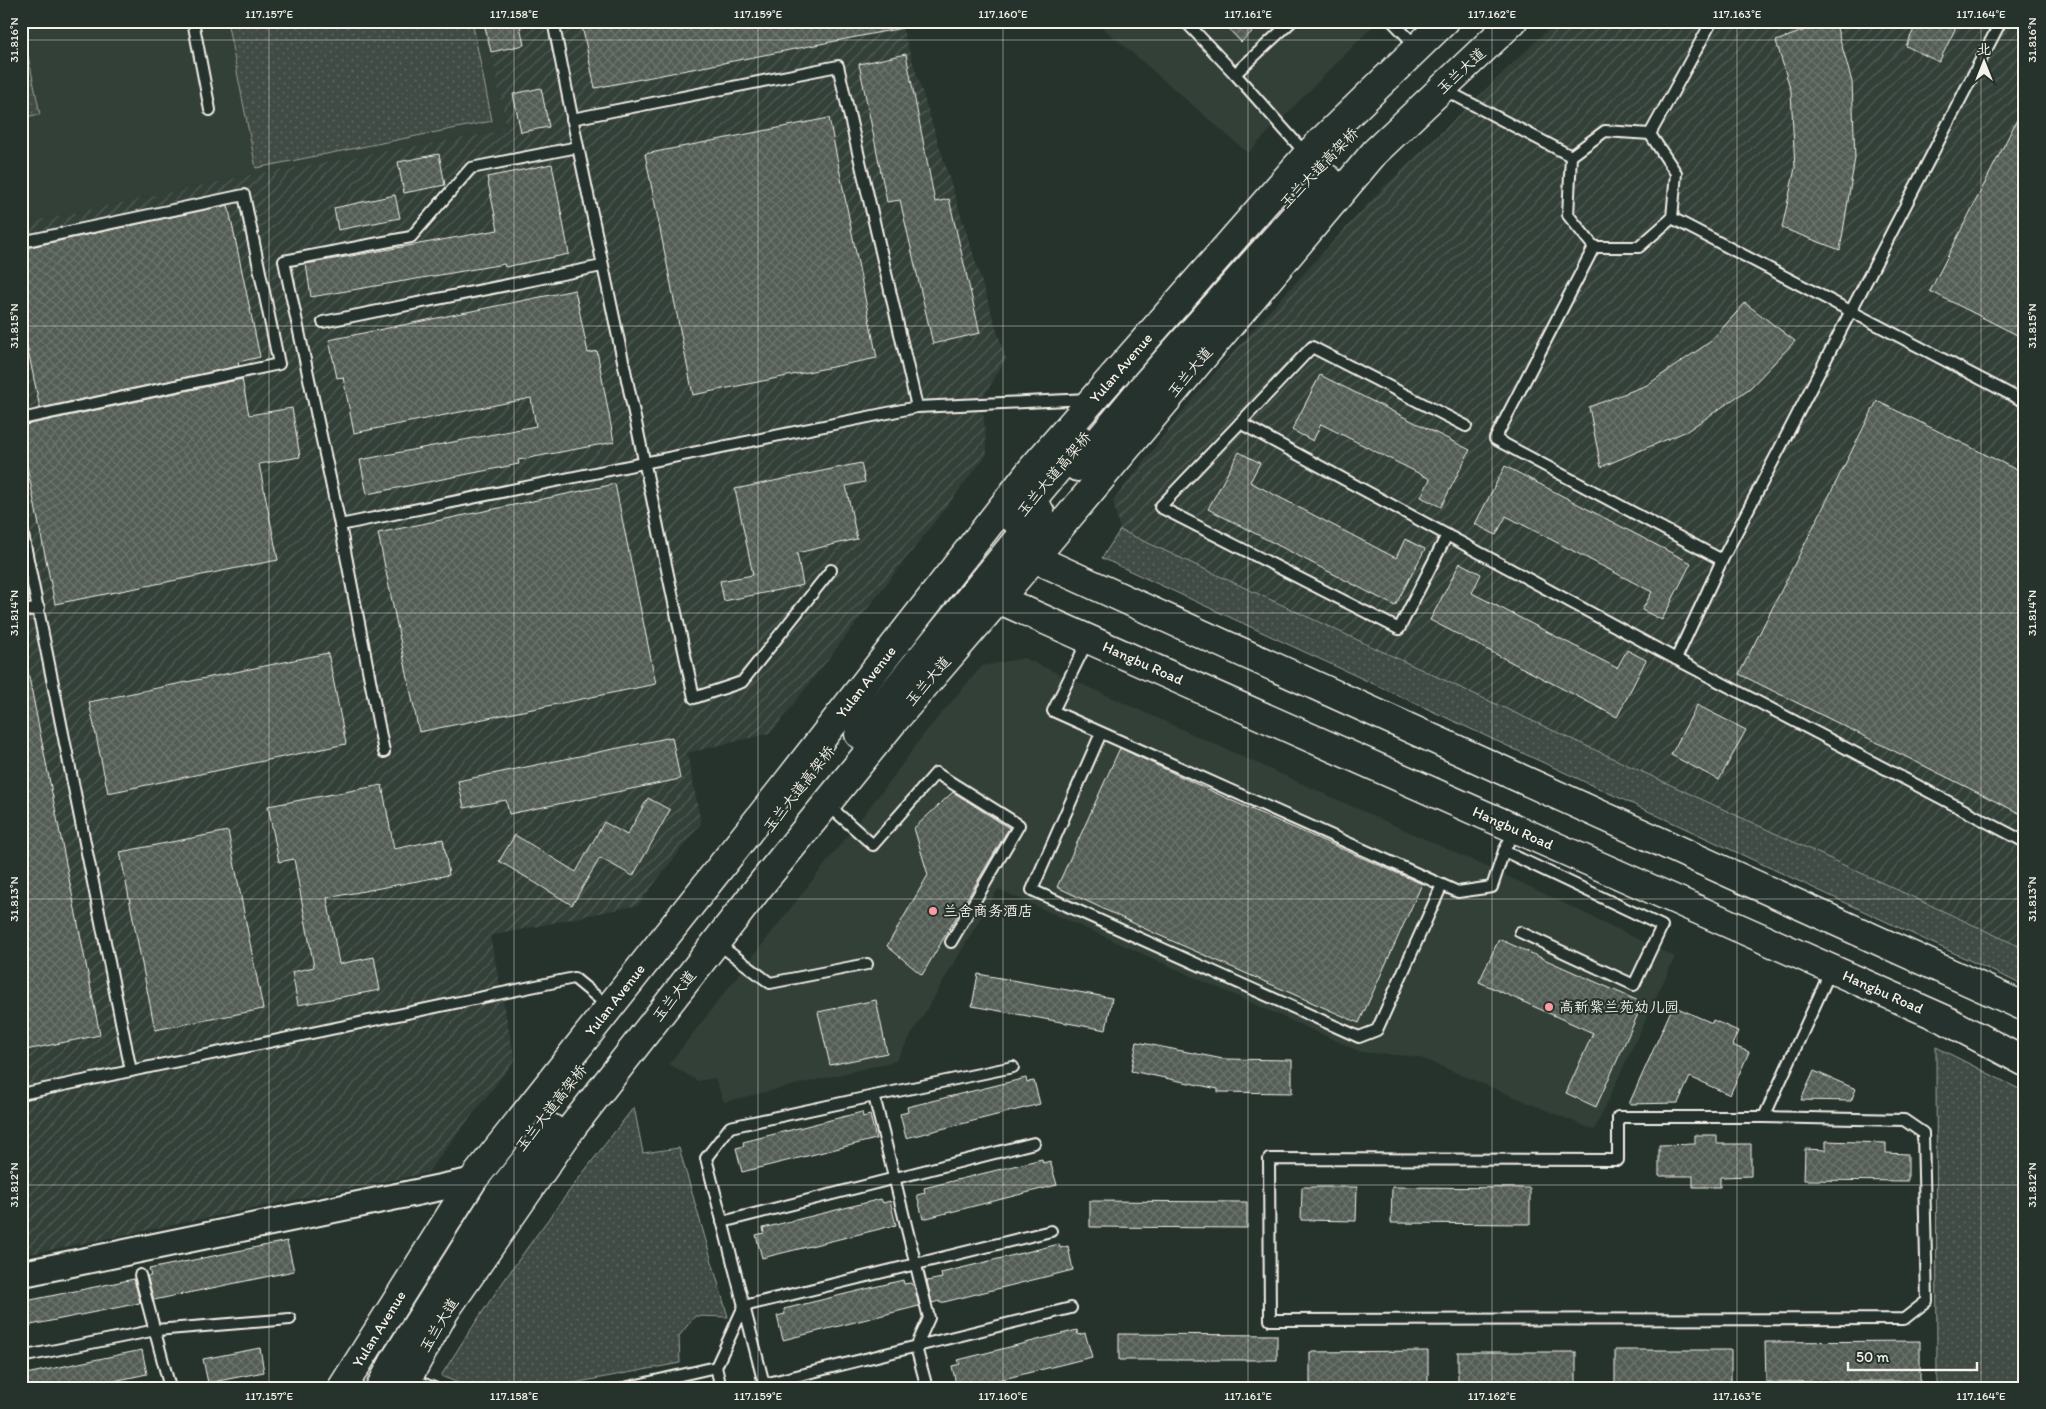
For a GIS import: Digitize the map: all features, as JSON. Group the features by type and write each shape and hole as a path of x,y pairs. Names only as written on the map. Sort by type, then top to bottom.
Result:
{"main road":[{"name":"Yulan Avenue","path":"342,1388 472,1180 1032,469 1308,155 1429,68 1445,21"},
{"name":"玉兰大道","path":"405,1383 446,1311 573,1126 716,942 893,722 1034,558 1375,152 1429,68 1513,21"},
{"name":"玉兰大道高架桥","path":"353,1388 375,1348 489,1186 630,1008 911,645 1136,376 1283,205 1342,142 1429,68"},
{"name":"玉兰大道高架桥","path":"380,1388 395,1360 499,1194 756,862 927,649 1144,386 1364,138 1429,68"},
{"path":"1034,558 2025,1007"},
{"name":"Hangbu Road","path":"998,599 1088,639 1510,840 1832,969 1944,1019 2025,1062"}],"street":[{"path":"21,1274 472,1180"}],"lane":[{"path":"193,21 210,110"},
{"path":"553,21 602,266 694,698 742,682 831,570"},
{"path":"1186,21 1308,155"},
{"path":"1235,74 1292,21"},
{"path":"1392,21 1429,68 1571,156"},
{"path":"1650,134 1712,21"},
{"path":"1676,659 1722,560 2002,21"},
{"path":"572,119 838,66 917,407"},
{"path":"1571,156 1605,131 1650,134"},
{"path":"1594,247 1639,247 1672,218 1676,173 1650,134"},
{"path":"384,752 340,524 284,261 412,237 471,168 578,147"},
{"path":"1571,156 1568,215 1594,247"},
{"path":"21,242 244,195 279,364 21,419"},
{"path":"1672,218 2025,402"},
{"path":"1594,247 1495,439 1722,560"},
{"path":"323,322 602,266"},
{"path":"1447,535 1399,629 1160,507 1312,347 1466,426"},
{"path":"340,524 917,407 1094,398"},
{"path":"1240,423 1676,659 2025,842"},
{"path":"21,525 131,1070"},
{"path":"21,612 39,608"},
{"path":"1088,639 1053,711 1458,892 1492,887 1510,840 1662,926 1634,985 1520,932"},
{"path":"1101,733 1032,890 1350,1033 1359,1037 1377,1030 1442,886"},
{"path":"827,804 873,845 936,773 1019,825 951,942"},
{"path":"716,942 770,983 868,964"},
{"path":"1764,1117 1832,969"},
{"path":"21,1094 574,978 610,1007"},
{"path":"1012,1067 730,1127 706,1158 764,1384 1071,1308"},
{"path":"874,1096 929,1318 916,1347 927,1388"},
{"path":"1618,1117 1764,1117 1904,1120 1923,1133 1927,1301 1904,1319 1270,1320 1269,1159 1618,1160 1618,1117"},
{"path":"722,1222 1034,1143"},
{"path":"744,1306 1051,1231"},
{"path":"140,1275 170,1388"},
{"path":"721,1388 716,1367 744,1306"},
{"path":"21,1357 156,1330 290,1319"},
{"path":"624,1388 716,1367"},
{"path":"405,1383 434,1388"}],"shaded area":[{"path":"21,21 484,21 507,130 250,175 21,224"},
{"path":"21,21 40,114 21,118"},
{"path":"227,21 472,21 492,121 256,168"},
{"path":"484,21 900,21 1006,359 982,399 987,454 771,733 687,753 701,823 638,905 490,936 515,1060 427,1173 21,1256 21,224 250,175 507,130"},
{"path":"1095,21 1378,21 1248,153"},
{"path":"1557,21 2025,21 2025,949 1120,530 1113,501 1194,397 1283,296 1381,190"},
{"path":"1120,530 2025,949 2025,986 1102,558"},
{"path":"1024,658 1520,882 1675,957 1594,1130 1418,1057 1361,1052 998,889 896,1061 724,1102 715,1078 698,1081 669,1064 893,777 923,735 982,666"},
{"path":"1936,1047 2025,1092 2025,1388 1937,1388"},
{"path":"634,1107 643,1153 679,1148 728,1317 695,1316 679,1336 680,1363 547,1388 471,1388 441,1376 486,1307 534,1239"}],"building":[{"path":"519,21 524,45 491,52 485,27"},
{"path":"581,21 902,21 902,28 595,88"},
{"path":"1221,21 1264,21 1241,42"},
{"path":"1829,21 1835,21 1852,82 1855,158 1840,250 1782,228 1795,168 1791,91 1776,41"},
{"path":"1918,21 1959,21 1939,62 1906,46"},
{"path":"906,54 935,202 949,199 980,333 933,344 900,200 887,202 859,64"},
{"path":"541,88 549,127 521,132 513,94"},
{"path":"2025,104 2025,339 1930,291"},
{"path":"829,118 877,358 693,395 645,154"},
{"path":"439,154 445,185 404,193 398,162"},
{"path":"552,164 569,254 505,267 504,264 311,297 306,264 498,230 487,177"},
{"path":"395,195 400,218 338,230 334,208"},
{"path":"228,205 260,357 238,362 239,366 40,408 21,317 21,249"},
{"path":"575,290 588,353 597,351 614,442 518,460 519,464 367,494 360,460 536,426 531,398 354,433 343,377 337,378 329,340"},
{"path":"1745,303 1795,341 1750,388 1687,431 1601,467 1589,407 1647,385 1710,342"},
{"path":"1320,375 1470,450 1441,507 1421,497 1430,479 1321,424 1313,441 1292,430"},
{"path":"242,379 249,415 292,408 300,457 259,464 278,560 55,604 21,437 21,426"},
{"path":"1877,401 2025,474 2025,816 1739,674"},
{"path":"1239,452 1260,463 1250,482 1396,558 1405,539 1425,549 1395,606 1208,509"},
{"path":"861,463 865,482 846,486 857,539 797,553 803,585 724,601 720,581 753,575 735,489"},
{"path":"1505,466 1691,563 1662,620 1642,610 1652,592 1506,516 1496,535 1475,524"},
{"path":"615,484 656,684 419,732 378,533"},
{"path":"1460,563 1481,574 1472,593 1617,668 1627,650 1646,660 1617,717 1430,620"},
{"path":"328,653 346,744 108,793 89,702"},
{"path":"28,672 100,1035 21,1051 21,673"},
{"path":"1697,705 1746,730 1719,780 1671,755"},
{"path":"672,737 680,779 509,814 506,800 464,808 458,781"},
{"path":"1120,748 1237,803 1422,884 1359,1023 1154,933 1057,887"},
{"path":"382,785 394,849 443,839 449,875 327,898 339,964 374,957 380,990 298,1005 292,972 314,967 294,859 279,862 268,806"},
{"name":"兰舍商务酒店","path":"953,792 1009,828 922,975 887,946 928,875 914,828"},
{"path":"648,798 670,810 633,876 600,858 572,905 499,861 515,835 576,872 604,822 627,835"},
{"path":"228,831 263,1009 155,1030 120,852"},
{"path":"1499,939 1643,1003 1596,1107 1566,1093 1593,1033 1479,982"},
{"path":"978,974 1112,998 1106,1030 972,1006"},
{"path":"876,1000 887,1053 830,1065 818,1012"},
{"path":"1673,1006 1712,1023 1713,1020 1738,1031 1732,1045 1749,1052 1730,1095 1690,1077 1678,1103 1629,1104"},
{"path":"1137,1042 1223,1059 1292,1060 1292,1093 1218,1092 1218,1089 1131,1071"},
{"path":"1814,1071 1856,1089 1851,1101 1801,1100"},
{"path":"1026,1078 1027,1082 1034,1081 1040,1104 906,1138 900,1114 908,1112 907,1107"},
{"path":"862,1112 863,1117 870,1115 876,1139 742,1172 736,1148 744,1146 743,1142"},
{"path":"1695,1135 1717,1135 1717,1144 1751,1144 1751,1176 1720,1177 1720,1187 1693,1187 1693,1176 1659,1176 1659,1145 1695,1144"},
{"path":"1826,1141 1886,1143 1886,1153 1908,1154 1908,1181 1804,1180 1805,1149 1826,1150"},
{"path":"1042,1159 1043,1163 1050,1161 1057,1185 923,1219 917,1195 925,1193 924,1188"},
{"path":"1302,1187 1357,1187 1356,1221 1301,1220"},
{"path":"1392,1187 1530,1188 1530,1224 1391,1223"},
{"path":"881,1199 883,1203 890,1201 896,1225 762,1258 756,1235 764,1233 763,1228"},
{"path":"1090,1201 1247,1202 1247,1228 1090,1227"},
{"path":"287,1241 294,1271 154,1300 147,1276 151,1276 149,1269"},
{"path":"1059,1244 1060,1248 1068,1246 1073,1270 940,1303 939,1301 932,1303 927,1281 942,1278 941,1273"},
{"path":"134,1279 140,1303 21,1327 21,1302"},
{"path":"903,1280 904,1284 911,1283 914,1285 919,1306 783,1340 777,1316 785,1314 784,1309"},
{"path":"1077,1330 1078,1335 1085,1333 1092,1357 967,1388 957,1388 952,1366 960,1364 958,1360"},
{"path":"1119,1334 1277,1335 1277,1360 1119,1360"},
{"path":"1920,1341 1920,1381 1766,1382 1765,1342"},
{"path":"260,1348 264,1372 208,1383 203,1359"},
{"path":"142,1350 147,1374 81,1388 21,1388 21,1375"},
{"path":"1615,1350 1731,1350 1731,1388 1615,1388"},
{"path":"1428,1351 1428,1387 1310,1387 1310,1352"},
{"path":"1458,1352 1576,1352 1576,1388 1458,1388"}],"place":[{"name":"兰舍商务酒店","path":"933,911"},
{"name":"高新紫兰苑幼儿园","path":"1549,1007"}]}
